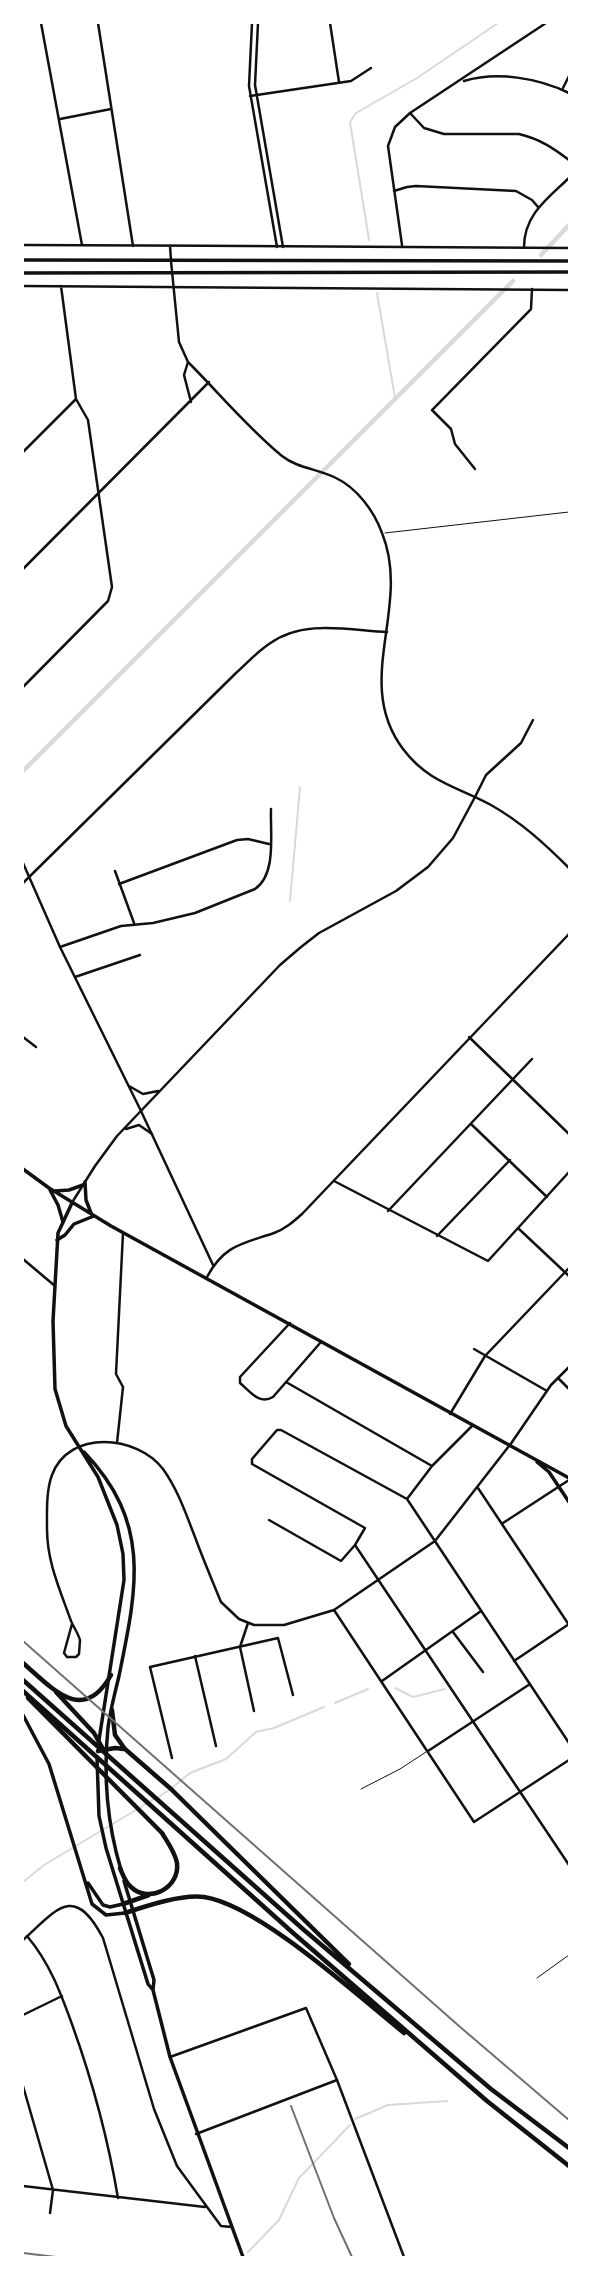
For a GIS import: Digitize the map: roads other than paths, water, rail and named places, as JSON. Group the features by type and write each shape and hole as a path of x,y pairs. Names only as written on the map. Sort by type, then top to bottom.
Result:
{"highway":[{"path":"23,1663 80,1716 99,1741 106,1757"},
{"path":"48,1684 74,1700 82,1701 95,1696 111,1675"},
{"path":"23,1680 304,1930 491,2089 569,2148"},
{"path":"23,1692 458,2075"},
{"path":"23,1692 162,1833 174,1851 177,1873 171,1885 123,1904"},
{"path":"112,1710 115,1735 125,1749 239,1855 340,1953 356,1973"},
{"path":"103,1749 125,1749"},
{"path":"120,1868 132,1889 153,1894"},
{"path":"125,1913 190,1897 205,1897 249,1914 300,1950 569,2166"}],"main road":[{"path":"23,260 569,261"},
{"path":"23,273 569,272"},
{"path":"23,1169 93,1216 569,1479"},
{"path":"54,1191 69,1191 84,1183 86,1200 93,1216"},
{"path":"48,1188 58,1205 63,1222"},
{"path":"72,1203 57,1240 53,1321 55,1389 65,1426 98,1477 106,1495 117,1525 123,1554 124,1580 99,1741"},
{"path":"57,1240 74,1224 93,1216"},
{"path":"78,1445 101,1470 114,1491 134,1543 134,1586 103,1749 99,1816 125,1913 148,1984 153,1990"},
{"path":"521,1451 545,1468 569,1502"},
{"path":"23,1715 49,1764 92,1904 98,1911 106,1914 125,1913"},
{"path":"106,1757 107,1811 120,1868 154,1980 153,1990 170,2057 243,2257"},
{"path":"84,1876 103,1905 110,1907 123,1904"},
{"path":"137,1950 144,1947"}],"street":[{"path":"41,23 82,245"},
{"path":"98,23 133,246"},
{"path":"252,23 248,70 250,96 276,247"},
{"path":"258,23 254,69 283,247"},
{"path":"330,23 339,82"},
{"path":"402,245 388,146 395,127 410,113 546,23"},
{"path":"251,40 257,41"},
{"path":"250,96 357,78 370,68"},
{"path":"248,70 254,69"},
{"path":"562,89 569,75"},
{"path":"459,82 477,77 506,77 526,79 569,93"},
{"path":"58,119 111,109"},
{"path":"410,113 424,128 444,134 519,134 530,137 543,142 569,160"},
{"path":"257,141 264,140"},
{"path":"524,247 527,223 538,207 569,178"},
{"path":"264,181 270,180"},
{"path":"394,191 416,186 516,191 533,200 538,207"},
{"path":"266,191 272,191"},
{"path":"270,211 276,210"},
{"path":"23,245 569,248"},
{"path":"170,246 179,342 188,362 280,454 336,478 361,498 383,533 392,584 380,685 383,709 395,736 424,772 521,824 569,868"},
{"path":"23,286 569,290"},
{"path":"23,687 111,595 88,419 76,400 61,286"},
{"path":"475,469 455,444 451,429 432,410 531,309 532,289"},
{"path":"188,362 184,375 191,401"},
{"path":"23,569 209,382"},
{"path":"23,452 76,400"},
{"path":"23,883 236,673 270,643 289,633 318,628 387,632"},
{"path":"72,1203 123,1130 280,965 319,933 396,891 428,867 453,838 486,775 522,743 533,720"},
{"path":"60,947 111,928 184,916 255,889 263,883 268,871 271,809"},
{"path":"119,884 237,840 248,839 269,844"},
{"path":"23,863 60,947 214,1265"},
{"path":"115,871 134,923"},
{"path":"207,1277 228,1251 242,1242 287,1226 334,1181 569,934"},
{"path":"75,977 140,955"},
{"path":"23,1037 36,1047"},
{"path":"469,1037 569,1134"},
{"path":"388,1211 532,1059"},
{"path":"128,1084 136,1092 143,1094 161,1090"},
{"path":"471,1124 547,1196"},
{"path":"123,1130 139,1125 152,1134"},
{"path":"437,1236 509,1160"},
{"path":"334,1181 488,1261 569,1172"},
{"path":"519,1228 569,1276"},
{"path":"117,1443 123,1387 116,1374 124,1233"},
{"path":"23,1259 55,1286"},
{"path":"450,1414 485,1356 569,1268"},
{"path":"290,1323 244,1371 240,1383 259,1400 266,1401 273,1396 321,1342"},
{"path":"474,1349 547,1391"},
{"path":"72,1624 65,1646 64,1653 67,1657 76,1657 79,1654 78,1633 72,1624 49,1560 48,1495 52,1474 68,1452 78,1445 117,1443 139,1449 161,1466 177,1492 221,1602 230,1612 247,1623 270,1627 284,1625 334,1610 435,1541 478,1488 547,1391 569,1367"},
{"path":"558,1378 569,1389"},
{"path":"286,1382 432,1466"},
{"path":"407,1499 432,1466 473,1425"},
{"path":"269,1520 341,1562 365,1528 253,1464 252,1459 277,1430 407,1499 569,1743"},
{"path":"503,1523 569,1479"},
{"path":"478,1488 569,1624 514,1661"},
{"path":"355,1545 569,1862"},
{"path":"334,1610 474,1822 569,1760"},
{"path":"382,1681 481,1611"},
{"path":"247,1623 240,1647 254,1711"},
{"path":"453,1632 483,1672"},
{"path":"173,1758 150,1667 278,1638 293,1695"},
{"path":"195,1656 216,1746"},
{"path":"428,1751 530,1684"},
{"path":"565,1737 569,1734"},
{"path":"23,1940 63,1907 82,1909 93,1918 103,1938 154,2109 177,2165 221,2226 232,2227"},
{"path":"27,1936 45,1960 62,1996 89,2069 105,2127 118,2198"},
{"path":"23,2015 62,1996"},
{"path":"170,2057 306,2008 337,2080 404,2257"},
{"path":"197,2134 337,2080"},
{"path":"23,2086 53,2190 50,2213"},
{"path":"23,2186 205,2207"}],"lane":[{"path":"383,533 569,512"},
{"path":"361,1789 428,1751"},
{"path":"537,1978 569,1955"}],"waterway":[{"path":"369,240 350,122 356,113 417,78 498,23"},
{"path":"541,255 569,225"},
{"path":"23,771 513,281"},
{"path":"377,293 395,398"},
{"path":"290,901 300,787"},
{"path":"395,1688 413,1697 445,1689"},
{"path":"335,1703 368,1689"},
{"path":"173,1787 190,1773 226,1759 256,1732 274,1728 324,1707"},
{"path":"159,1797 169,1790"},
{"path":"141,1807 154,1799"},
{"path":"23,1882 44,1865 136,1810"},
{"path":"355,2119 388,2105 447,2101"},
{"path":"248,2252 279,2220 299,2178 350,2125"}],"railway":[{"path":"23,1641 569,2120"},
{"path":"291,2106 352,2257"},
{"path":"23,2253 56,2257"}]}
